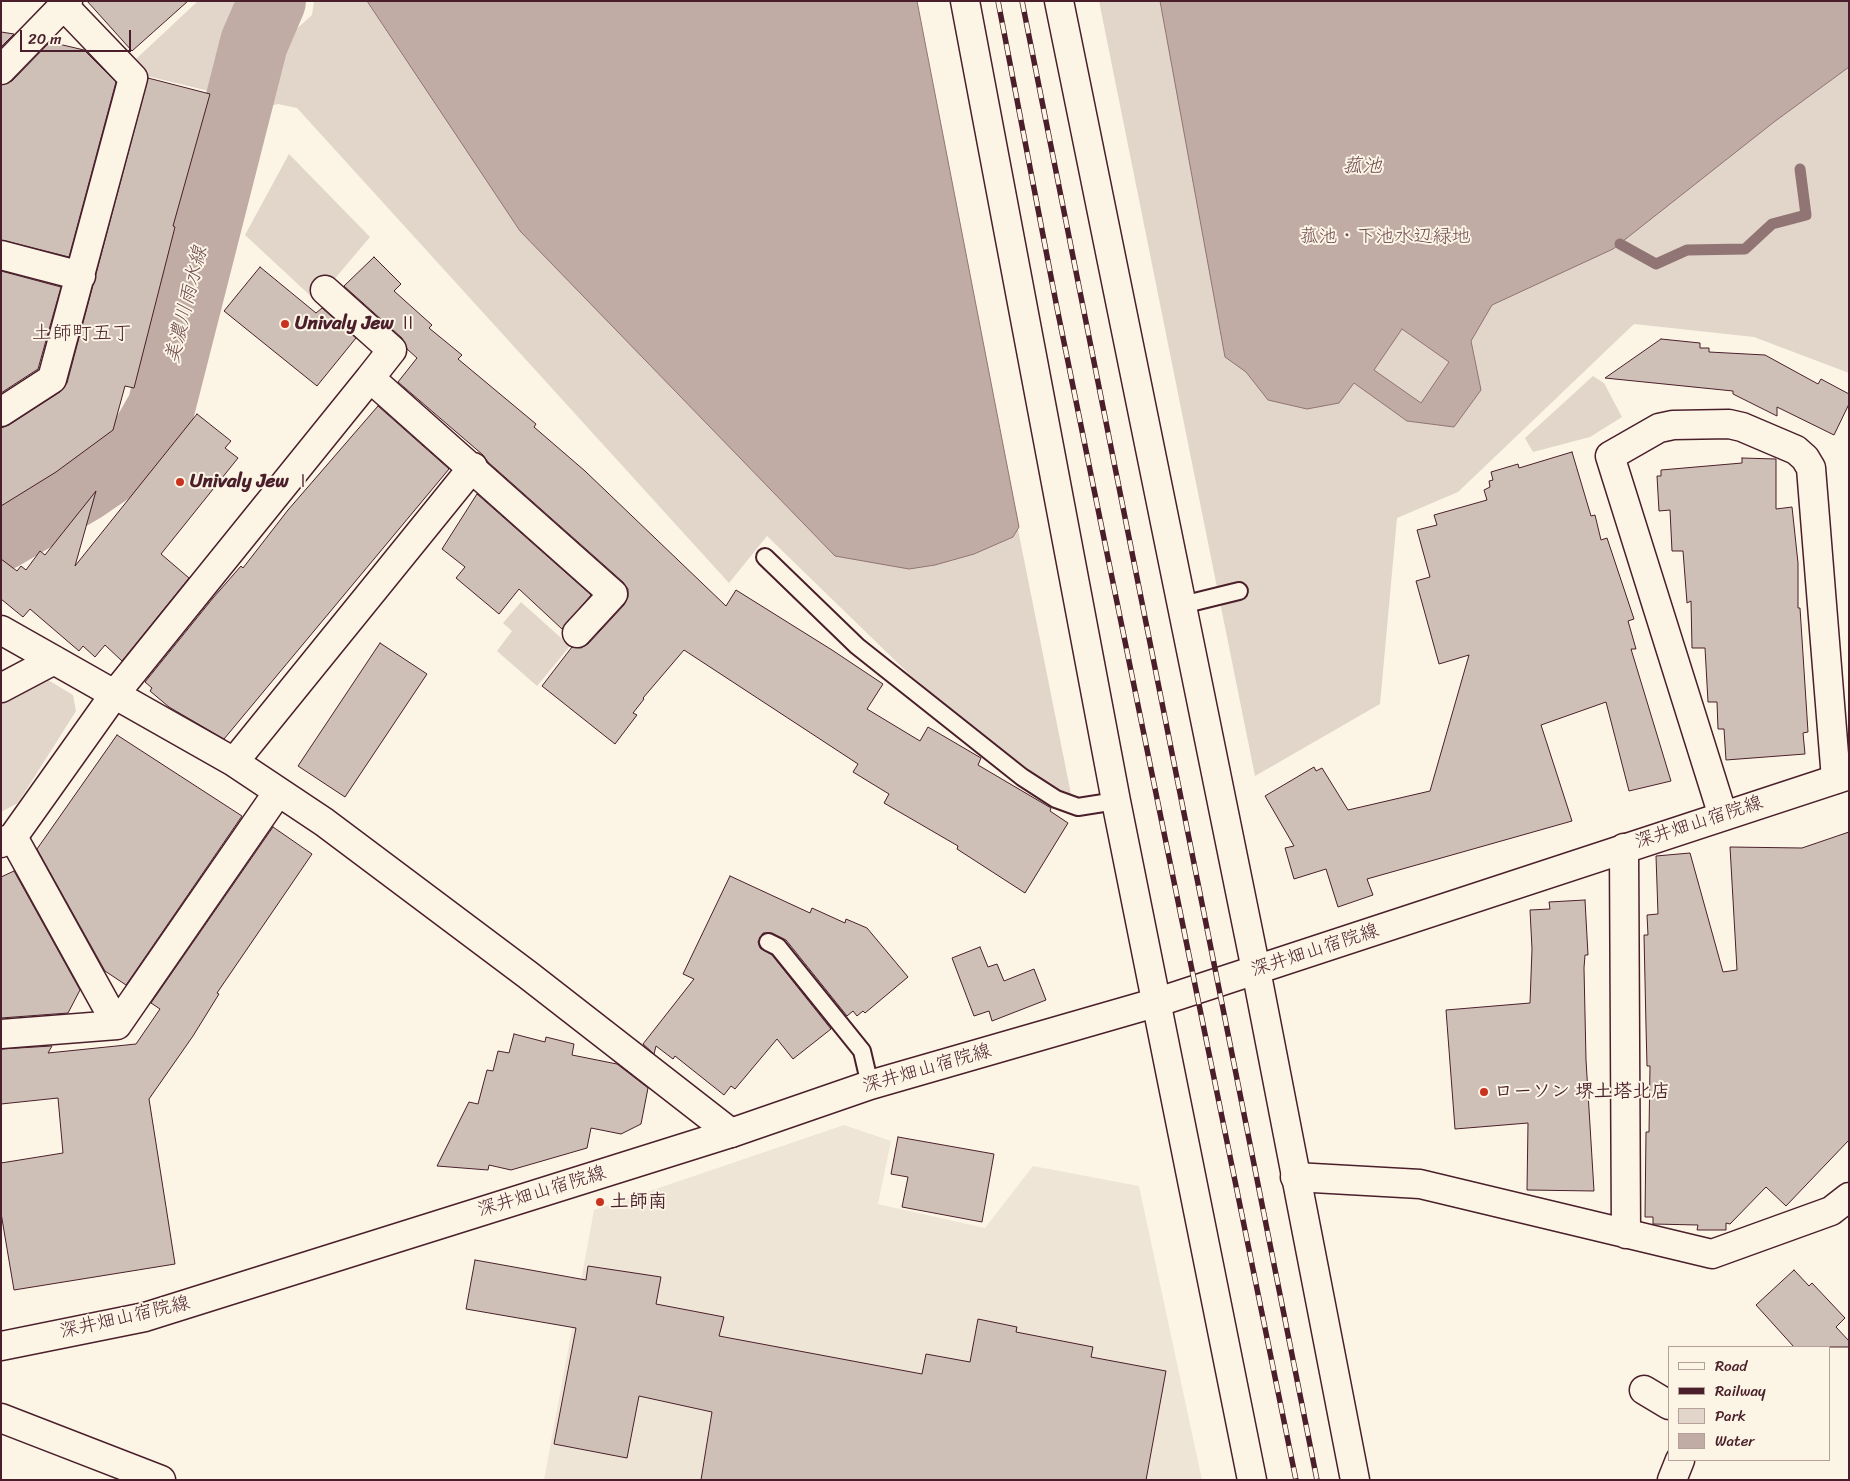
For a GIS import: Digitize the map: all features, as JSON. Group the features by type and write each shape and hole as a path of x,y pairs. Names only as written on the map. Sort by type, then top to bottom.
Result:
{"street":[{"path":"964,1 1116,801 1158,1002 1252,1480"},
{"path":"1059,1 1256,970 1355,1480"},
{"path":"1,70 66,3 133,78 82,276 52,379 1,412"},
{"path":"1,254 82,276"},
{"path":"117,1025 7,840 114,695 392,350 325,290"},
{"path":"370,378 613,594 577,633"},
{"path":"1722,816 1610,456 1659,428 1673,425 1720,424 1742,427 1796,450 1805,458 1811,468 1843,777"},
{"path":"234,762 473,468"},
{"path":"1,630 234,762 324,822 528,975 731,1132"},
{"path":"1,688 54,660"},
{"name":"深井畑山宿院線","path":"1,1346 145,1317 731,1132 870,1085 1158,1002 1843,777"},
{"path":"117,1025 278,792"},
{"path":"1624,848 1626,1234"},
{"path":"1,1034 117,1025"},
{"path":"1295,1177 1420,1184 1712,1254 1831,1211 1849,1197"},
{"path":"1644,1390 1668,1405"},
{"path":"1,1418 161,1480"},
{"path":"1672,1480 1680,1461"}],"lane":[{"path":"764,557 857,646 1022,777 1056,798 1078,807 1116,801"},
{"path":"1182,605 1239,591"},
{"path":"768,942 778,947 862,1050 870,1085"}],"shaded area":[{"path":"844,1125 891,1141 878,1204 985,1228 1033,1166 1139,1186 1202,1480 544,1480 594,1210"}],"green space":[{"path":"198,1 235,1 213,92 147,76 148,71 136,59"},
{"path":"314,1 912,1 1071,794 1059,792 964,722 907,672 767,536 729,583 297,108 278,104 263,108 291,34 312,15"},
{"name":"菰池・下池水辺緑地","path":"1099,1 1849,1 1849,373 1754,337 1634,324 1458,492 1397,518 1380,704 1255,776"},
{"path":"289,154 370,237 316,301 245,235"},
{"path":"1593,376 1604,383 1622,417 1590,437 1533,452 1525,438"},
{"path":"521,602 570,646 537,686 497,651 512,631 503,623"},
{"path":"43,677 73,695 76,711 18,803 1,812 1,699"}],"water":[{"path":"367,1 917,1 1019,527 1013,537 974,554 935,565 909,569 835,556 520,231"},
{"name":"菰池","path":"1160,1 1849,1 1849,67 1774,122 1613,249 1492,305 1471,341 1481,390 1454,427 1407,421 1354,383 1339,403 1307,409 1268,400 1246,372 1225,357","holes":["1402,329 1449,362 1421,403 1374,370"]}],"building":[{"path":"87,1 188,1 132,51"},
{"path":"1,32 14,34 1,47"},
{"path":"50,42 84,50 116,82 69,257 1,240 1,85 12,81"},
{"path":"148,78 210,94 173,226 175,227 134,388 125,386 113,430 56,472 1,506 1,428 9,425 60,392 67,383"},
{"path":"374,257 401,284 394,291 432,325 429,328 462,355 458,359 536,424 534,427 585,471 726,606 736,590 832,650 883,684 867,709 920,741 928,727 981,758 978,765 1051,808 1050,811 1068,823 1025,893 957,849 958,846 884,803 889,794 853,772 858,764 684,650 643,698 633,713 637,715 615,744 542,686 572,647 581,648 588,644 624,605 628,597 628,589 623,582 488,462 483,455 398,382 417,358 407,349 402,338 344,286"},
{"name":"Univaly Jew Ⅱ","path":"260,267 316,313 322,308 356,338 317,386 224,311"},
{"path":"1,271 61,287 38,369 1,393"},
{"path":"1661,339 1700,343 1700,348 1709,348 1709,352 1765,355 1818,384 1821,379 1849,394 1849,404 1834,435 1777,407 1777,416 1733,394 1733,391 1605,378"},
{"path":"378,406 449,469 224,739 169,707 150,691 152,688 145,682 213,598 241,566 243,568 288,510"},
{"path":"197,414 231,441 225,448 238,458 161,554 189,578 122,661 105,645 95,657 83,646 79,651 30,609 23,617 1,599 1,559 17,571 21,566 26,570 40,551 45,555 96,491 75,566"},
{"path":"1572,452 1591,516 1595,515 1601,540 1607,538 1634,619 1628,621 1636,649 1631,649 1671,781 1629,791 1606,702 1541,725 1572,821 1367,879 1373,895 1338,907 1326,869 1294,879 1285,848 1294,846 1265,796 1314,767 1316,771 1322,768 1348,810 1430,791 1469,655 1439,664 1416,581 1430,577 1417,530 1437,525 1434,515 1487,500 1484,490 1490,487 1489,481 1493,480 1491,472 1518,464 1519,468"},
{"path":"1742,458 1776,459 1776,509 1792,507 1798,563 1798,608 1800,608 1808,732 1803,733 1805,754 1726,760 1724,729 1718,729 1717,702 1708,702 1705,648 1692,648 1691,601 1687,603 1683,551 1672,551 1670,510 1659,511 1657,476 1661,476 1661,470 1742,463"},
{"path":"477,494 591,595 562,629 519,589 499,614 456,578 465,567 442,549"},
{"path":"380,643 427,674 345,797 298,766"},
{"path":"117,735 242,816 126,985 105,971 37,849"},
{"path":"273,827 312,854 217,993 219,994 193,1036 149,1099 175,1264 14,1290 1,1213 1,1163 63,1153 58,1098 1,1104 1,1049 52,1046 48,1053 136,1044 160,1009 151,1003"},
{"path":"1849,832 1849,1140 1786,1206 1766,1187 1730,1224 1726,1223 1726,1230 1697,1230 1698,1225 1653,1224 1653,1217 1645,1217 1646,1132 1649,1132 1650,1066 1647,1066 1644,935 1648,935 1647,915 1658,914 1656,856 1690,853 1723,972 1737,970 1730,847 1802,848"},
{"path":"14,871 80,990 68,1013 1,1018 1,877"},
{"path":"730,876 810,913 812,908 845,923 846,919 867,928 908,977 865,1013 863,1011 857,1016 853,1011 847,1016 786,940 772,933 763,933 758,942 760,948 772,955 831,1029 793,1059 777,1039 735,1089 731,1086 724,1095 675,1056 673,1059 656,1046 654,1054 643,1044 694,979 683,974"},
{"path":"1585,900 1588,955 1585,955 1584,968 1586,1060 1594,1191 1527,1190 1528,1123 1455,1129 1446,1010 1530,1003 1532,949 1530,910 1550,909 1549,902"},
{"path":"980,947 988,967 997,964 1004,981 1034,969 1046,1000 992,1021 989,1011 974,1016 952,958"},
{"path":"514,1034 545,1042 546,1037 574,1044 572,1055 617,1064 648,1088 641,1124 621,1134 591,1128 587,1148 511,1170 489,1165 488,1170 437,1166 469,1102 478,1104 487,1070 493,1071 498,1051 509,1053"},
{"path":"898,1137 994,1154 982,1222 902,1207 908,1177 891,1174"},
{"path":"475,1260 586,1280 588,1266 661,1277 656,1304 724,1317 719,1336 922,1374 926,1354 970,1362 978,1319 1017,1327 1016,1332 1093,1347 1091,1357 1166,1371 1146,1480 701,1480 712,1412 639,1396 627,1458 554,1444 576,1328 466,1309"},
{"path":"1794,1270 1809,1286 1812,1283 1845,1318 1836,1327 1849,1341 1849,1347 1793,1346 1756,1305"}],"waterway":[{"name":"美濃川雨水線","path":"1,537 84,488 119,464 142,441 161,408 254,43 272,1"},
{"path":"1620,244 1656,264 1687,250 1745,249 1772,224 1806,215 1800,169"}],"railway":[{"path":"998,1 1057,308 1296,1480"},
{"path":"1022,1 1317,1480"}],"place":[{"name":"Univaly Jew Ⅱ","path":"285,324"},
{"name":"Univaly Jew Ⅰ","path":"180,482"},
{"name":"ローソン 堺土塔北店","path":"1484,1092"},
{"name":"土師南","path":"600,1202"}],"district":[{"name":"土師町五丁","path":"82,334"}]}
